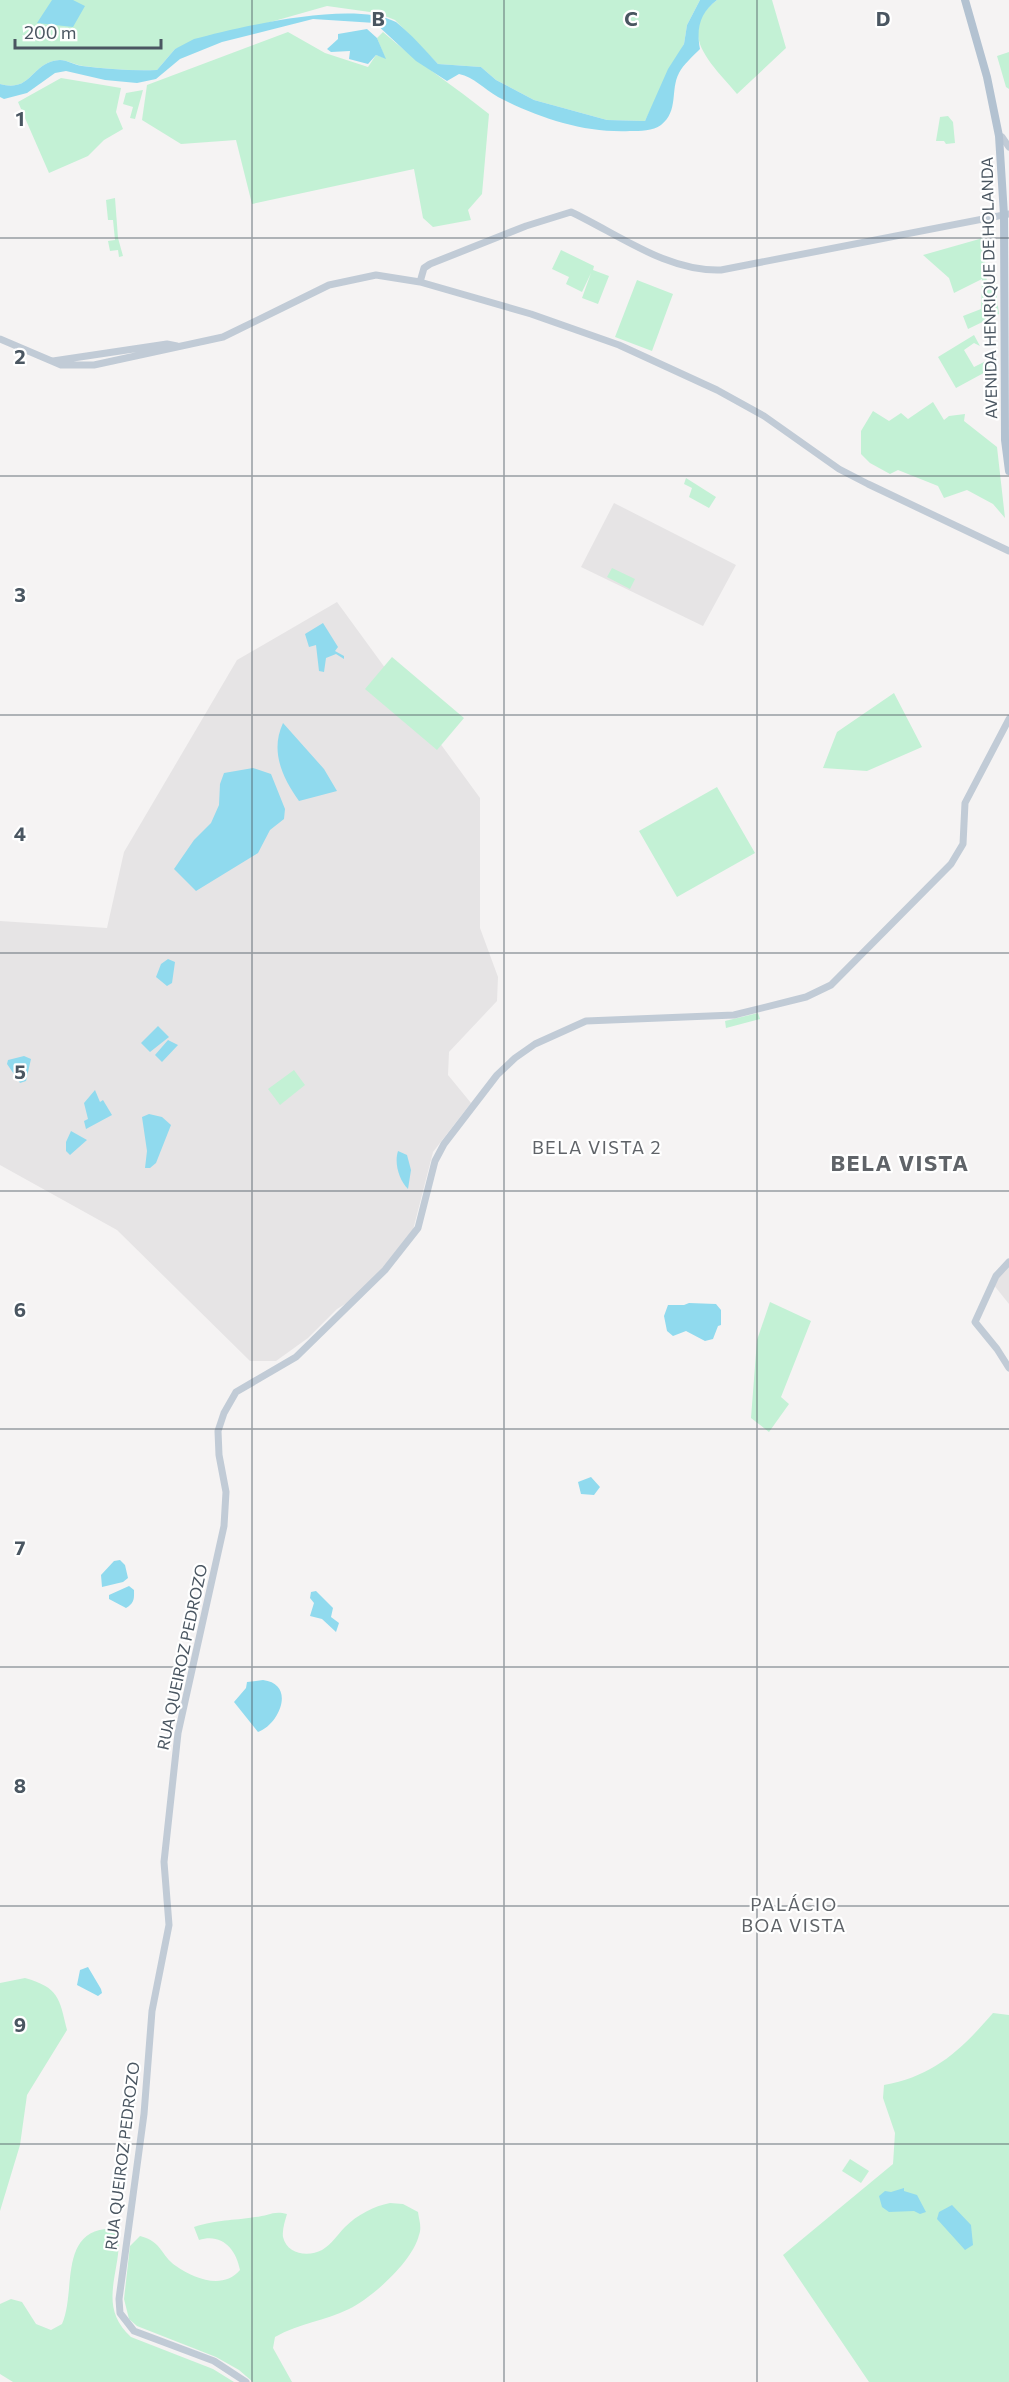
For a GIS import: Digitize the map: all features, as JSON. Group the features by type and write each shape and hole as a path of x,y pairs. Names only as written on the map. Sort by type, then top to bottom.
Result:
{"main road":[{"path":"966,3 992,79 1002,137 1006,214"},
{"name":"AVENIDA HENRIQUE DE HOLANDA","path":"966,3 998,125 1006,214 1005,440 1009,471"}],"street":[{"path":"1002,137 1009,147"},
{"path":"420,282 424,268 430,264 526,226 571,212 671,262 686,267 721,270 1006,214"},
{"path":"0,339 61,365 94,365 169,351 180,346 223,337 329,285 376,275 420,282 531,314 619,345 717,390 764,416 839,469 1009,551"},
{"path":"53,362 167,344 180,346"},
{"name":"RUA QUEIROZ PEDROZO","path":"246,2382 214,2361 134,2331 120,2313 119,2299 144,2114 152,2011 169,1926 164,1862 178,1733 224,1526 226,1492 219,1455 219,1422 236,1392 296,1357 385,1270 414,1233 439,1152 497,1075 535,1044 586,1020 734,1015 806,997 827,989 951,864 963,844 965,803 1009,719"},
{"path":"1009,1262 990,1285 975,1322 1009,1368"}],"shaded area":[{"path":"614,503 736,565 703,626 581,567"},
{"path":"337,602 480,798 480,928 498,977 497,1001 449,1052 448,1075 471,1103 433,1152 413,1230 395,1255 352,1300 337,1309 308,1338 276,1361 250,1361 117,1230 0,1165 0,921 107,928 124,852 237,660"},
{"path":"1009,1265 1009,1304 993,1284"}],"green space":[{"path":"0,0 700,0 687,25 684,44 645,121 607,120 534,100 496,80 481,67 438,64 395,20 377,13 327,6 175,49 157,70 101,68 60,60 43,66 19,84 11,86 0,84"},
{"path":"717,0 772,0 786,48 737,94 709,60 698,37 699,25 705,12"},
{"path":"288,32 325,53 368,67 376,55 385,58 377,38 383,32 489,114 482,194 468,210 471,220 433,227 423,218 414,169 252,204 236,140 181,144 142,120 147,85"},
{"path":"1009,52 1009,89 1006,87 997,56"},
{"path":"61,78 121,88 116,112 123,129 104,140 88,156 49,173 18,102"},
{"path":"143,90 135,119 130,118 133,107 123,104 126,93"},
{"path":"948,116 953,122 955,143 946,144 944,141 936,141 940,117"},
{"path":"115,198 118,238 123,256 119,257 118,250 110,251 108,241 115,240 113,220 108,220 106,200"},
{"path":"983,238 987,283 995,283 999,314 968,329 963,316 981,309 982,279 954,293 949,278 923,255"},
{"path":"561,250 594,266 593,270 609,276 598,304 582,298 591,273 582,292 566,284 569,277 552,269"},
{"path":"637,280 673,294 652,351 615,337"},
{"path":"974,335 980,346 974,343 964,350 974,367 986,361 991,369 956,388 938,357"},
{"path":"933,402 944,420 949,416 965,414 964,421 997,447 1005,518 993,504 967,490 944,498 938,486 898,470 890,474 870,463 861,454 861,431 873,411 889,421 901,413 908,419"},
{"path":"686,478 716,497 709,508 689,497 692,488 684,484"},
{"path":"612,568 635,579 630,589 607,577"},
{"path":"392,657 464,718 437,750 365,689"},
{"path":"894,693 922,747 867,771 823,768 837,732"},
{"path":"717,787 755,853 677,897 639,831"},
{"path":"758,1013 760,1019 726,1028 725,1021"},
{"path":"294,1070 305,1085 280,1105 268,1089"},
{"path":"770,1302 811,1321 781,1397 789,1404 769,1432 751,1418 757,1340"},
{"path":"25,1978 45,1986 56,1995 67,2030 27,2095 20,2145 0,2211 0,1983"},
{"path":"993,2013 1009,2015 1009,2382 869,2382 783,2255 893,2164 895,2133 883,2098 884,2085 918,2075 945,2060 958,2050"},
{"path":"850,2159 869,2171 861,2183 842,2171"},
{"path":"390,2203 403,2204 418,2212 419,2235 409,2256 380,2288 358,2304 275,2337 273,2348 292,2382 253,2382 239,2370 216,2357 137,2326 129,2319 124,2299 130,2246 140,2236 157,2245 171,2262 184,2271 209,2280 225,2280 240,2270 235,2255 227,2244 221,2241 207,2238 199,2240 194,2227 218,2221 275,2213 287,2214 283,2231 285,2243 294,2251 305,2254 326,2248 345,2227 360,2215"},
{"path":"105,2229 117,2231 119,2242 113,2304 115,2315 121,2326 131,2337 213,2369 234,2382 13,2382 0,2374 0,2304 11,2299 22,2302 36,2324 51,2330 62,2324 75,2254 81,2242 91,2234"}],"water":[{"path":"52,0 73,0 85,6 73,27 37,23"},
{"path":"700,0 717,0 703,16 699,28 700,49 679,73 672,107 667,119 658,127 646,130 613,131 578,127 545,118 498,97 474,80 459,74 447,81 416,61 375,23 313,19 222,42 180,59 156,79 137,83 105,80 66,71 55,73 27,93 4,99 0,97 0,84 11,86 26,81 50,62 60,60 91,67 157,70 175,49 194,39 297,17 353,14 377,16 396,22 438,64 481,67 496,80 534,100 607,120 645,121 668,69 684,44 687,25"},
{"path":"367,29 377,38 386,59 376,55 368,64 349,59 350,51 331,52 327,49 338,39 338,34"},
{"path":"323,623 338,647 335,651 344,656 344,659 336,654 326,658 324,672 319,671 316,645 309,647 305,634"},
{"path":"283,723 324,769 337,791 299,801 280,764 278,744"},
{"path":"253,768 271,774 285,809 284,819 270,830 258,853 196,891 174,869 194,840 211,823 219,805 220,784 224,773"},
{"path":"168,959 175,962 172,983 167,986 156,977 161,964"},
{"path":"158,1026 169,1037 150,1052 141,1043"},
{"path":"168,1040 178,1045 162,1062 155,1055"},
{"path":"24,1056 31,1059 26,1081 20,1083 7,1064 8,1060"},
{"path":"95,1090 100,1102 103,1100 112,1115 86,1129 84,1121 88,1119 84,1103"},
{"path":"149,1114 162,1117 171,1125 156,1163 150,1168 145,1168 147,1151 142,1117"},
{"path":"71,1131 87,1140 70,1155 66,1151 66,1142"},
{"path":"398,1151 407,1155 411,1170 408,1189 398,1171"},
{"path":"716,1304 721,1310 721,1325 718,1326 713,1339 705,1341 686,1331 673,1336 667,1331 664,1316 668,1305"},
{"path":"591,1477 600,1487 594,1495 581,1494 578,1482"},
{"path":"120,1560 125,1565 128,1578 123,1582 102,1587 101,1575 114,1561"},
{"path":"129,1586 134,1593 131,1604 126,1608 109,1599 109,1595"},
{"path":"316,1591 333,1608 331,1617 339,1623 336,1632 322,1619 310,1616 314,1603 310,1598 311,1592"},
{"path":"263,1680 273,1683 282,1696 278,1713 273,1721 258,1732 234,1702 246,1688 247,1682"},
{"path":"88,1967 101,1989 102,1993 98,1996 77,1985 80,1970"},
{"path":"904,2188 904,2191 917,2195 926,2212 920,2214 914,2211 889,2212 882,2207 879,2196 885,2191 891,2192"},
{"path":"952,2205 971,2225 973,2245 965,2250 937,2219 939,2212"}],"district":[{"name":"BELA VISTA 2","path":"597,1148"},
{"name":"BELA VISTA","path":"900,1163"},
{"name":"PALÁCIO BOA VISTA","path":"794,1915"}]}
